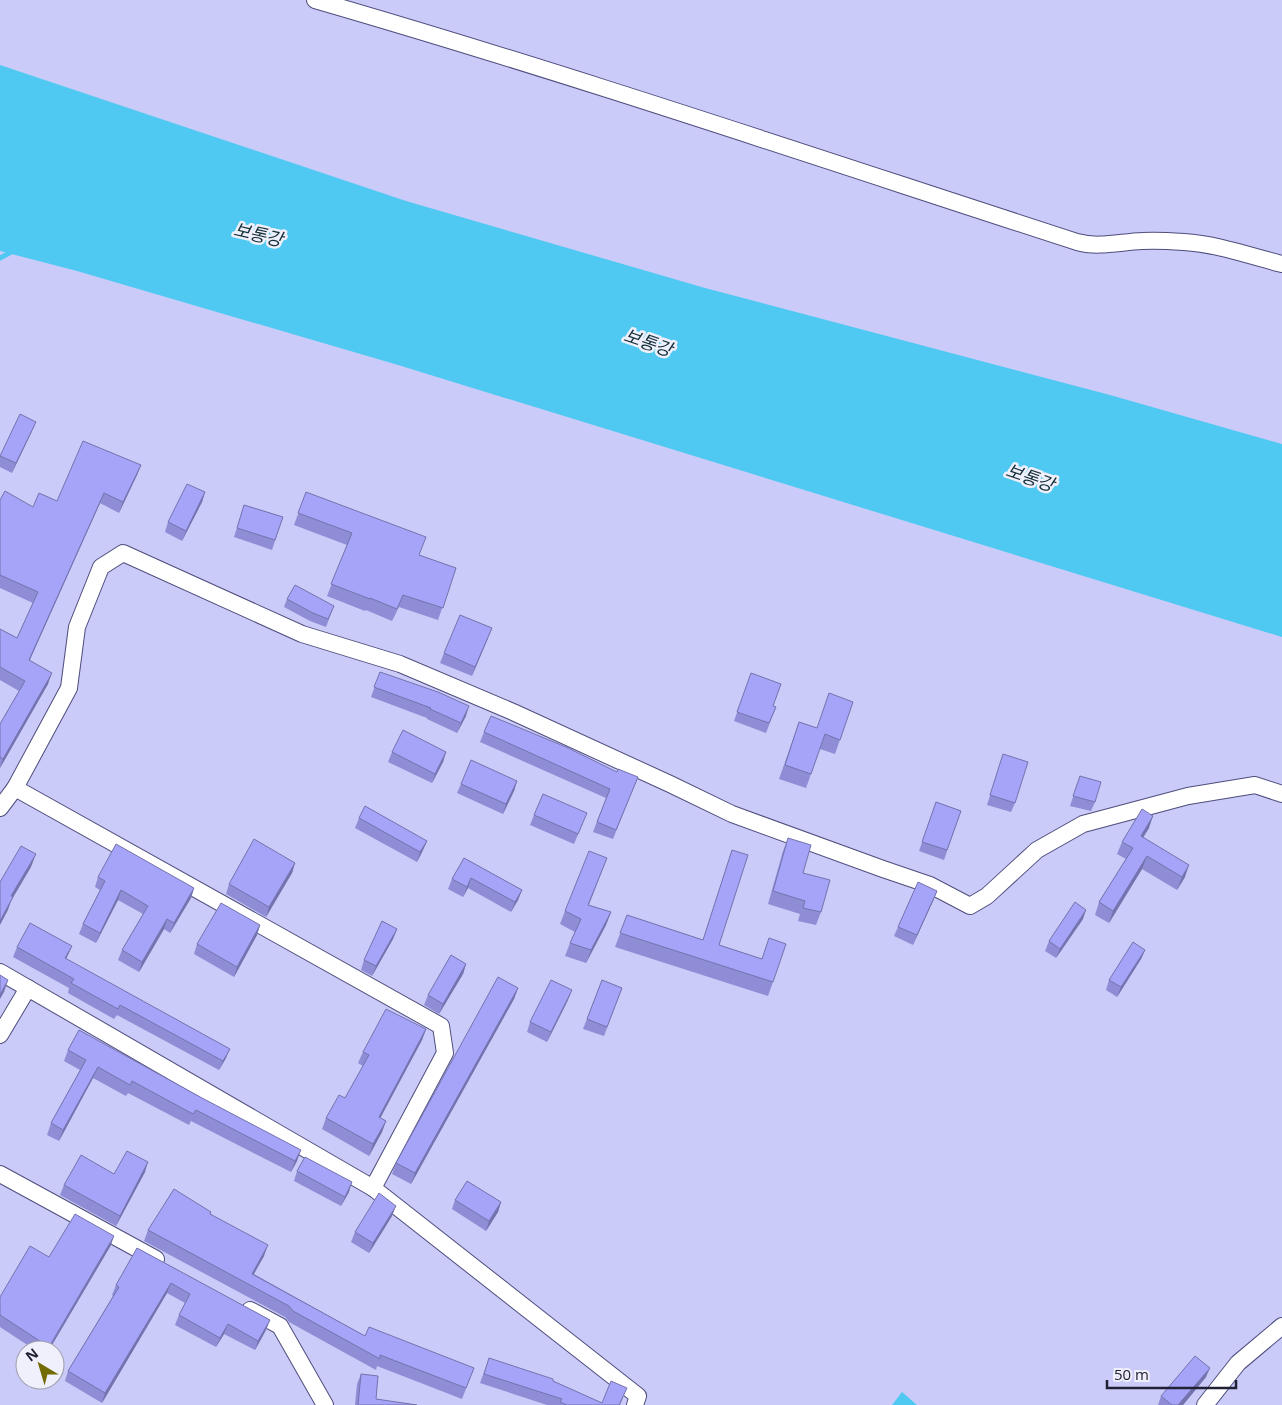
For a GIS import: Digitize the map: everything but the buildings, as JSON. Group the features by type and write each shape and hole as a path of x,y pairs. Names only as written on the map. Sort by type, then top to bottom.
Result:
{"street":[{"path":"315,0 684,114 1091,246 1144,241 1186,242 1216,246 1282,264"},
{"path":"0,808 15,788 69,688 77,627 101,568 124,553 302,634 400,664 513,712 732,814 930,885 970,906 986,896 1037,850 1083,824 1188,796 1255,785 1282,794"},
{"path":"15,788 441,1026 444,1053 373,1188"},
{"path":"0,972 373,1188 638,1396 635,1405"},
{"path":"0,1035 28,988"},
{"path":"0,1174 166,1264"},
{"path":"236,1302 280,1326 325,1405"},
{"path":"1205,1405 1238,1363 1282,1326"}],"water":[{"name":"보통강","path":"0,65 406,201 705,288 1110,395 1282,444 1282,637 398,365 77,271 0,251"},
{"path":"902,1392 917,1405 892,1405"}],"waterway":[{"path":"0,258 15,250"}]}
